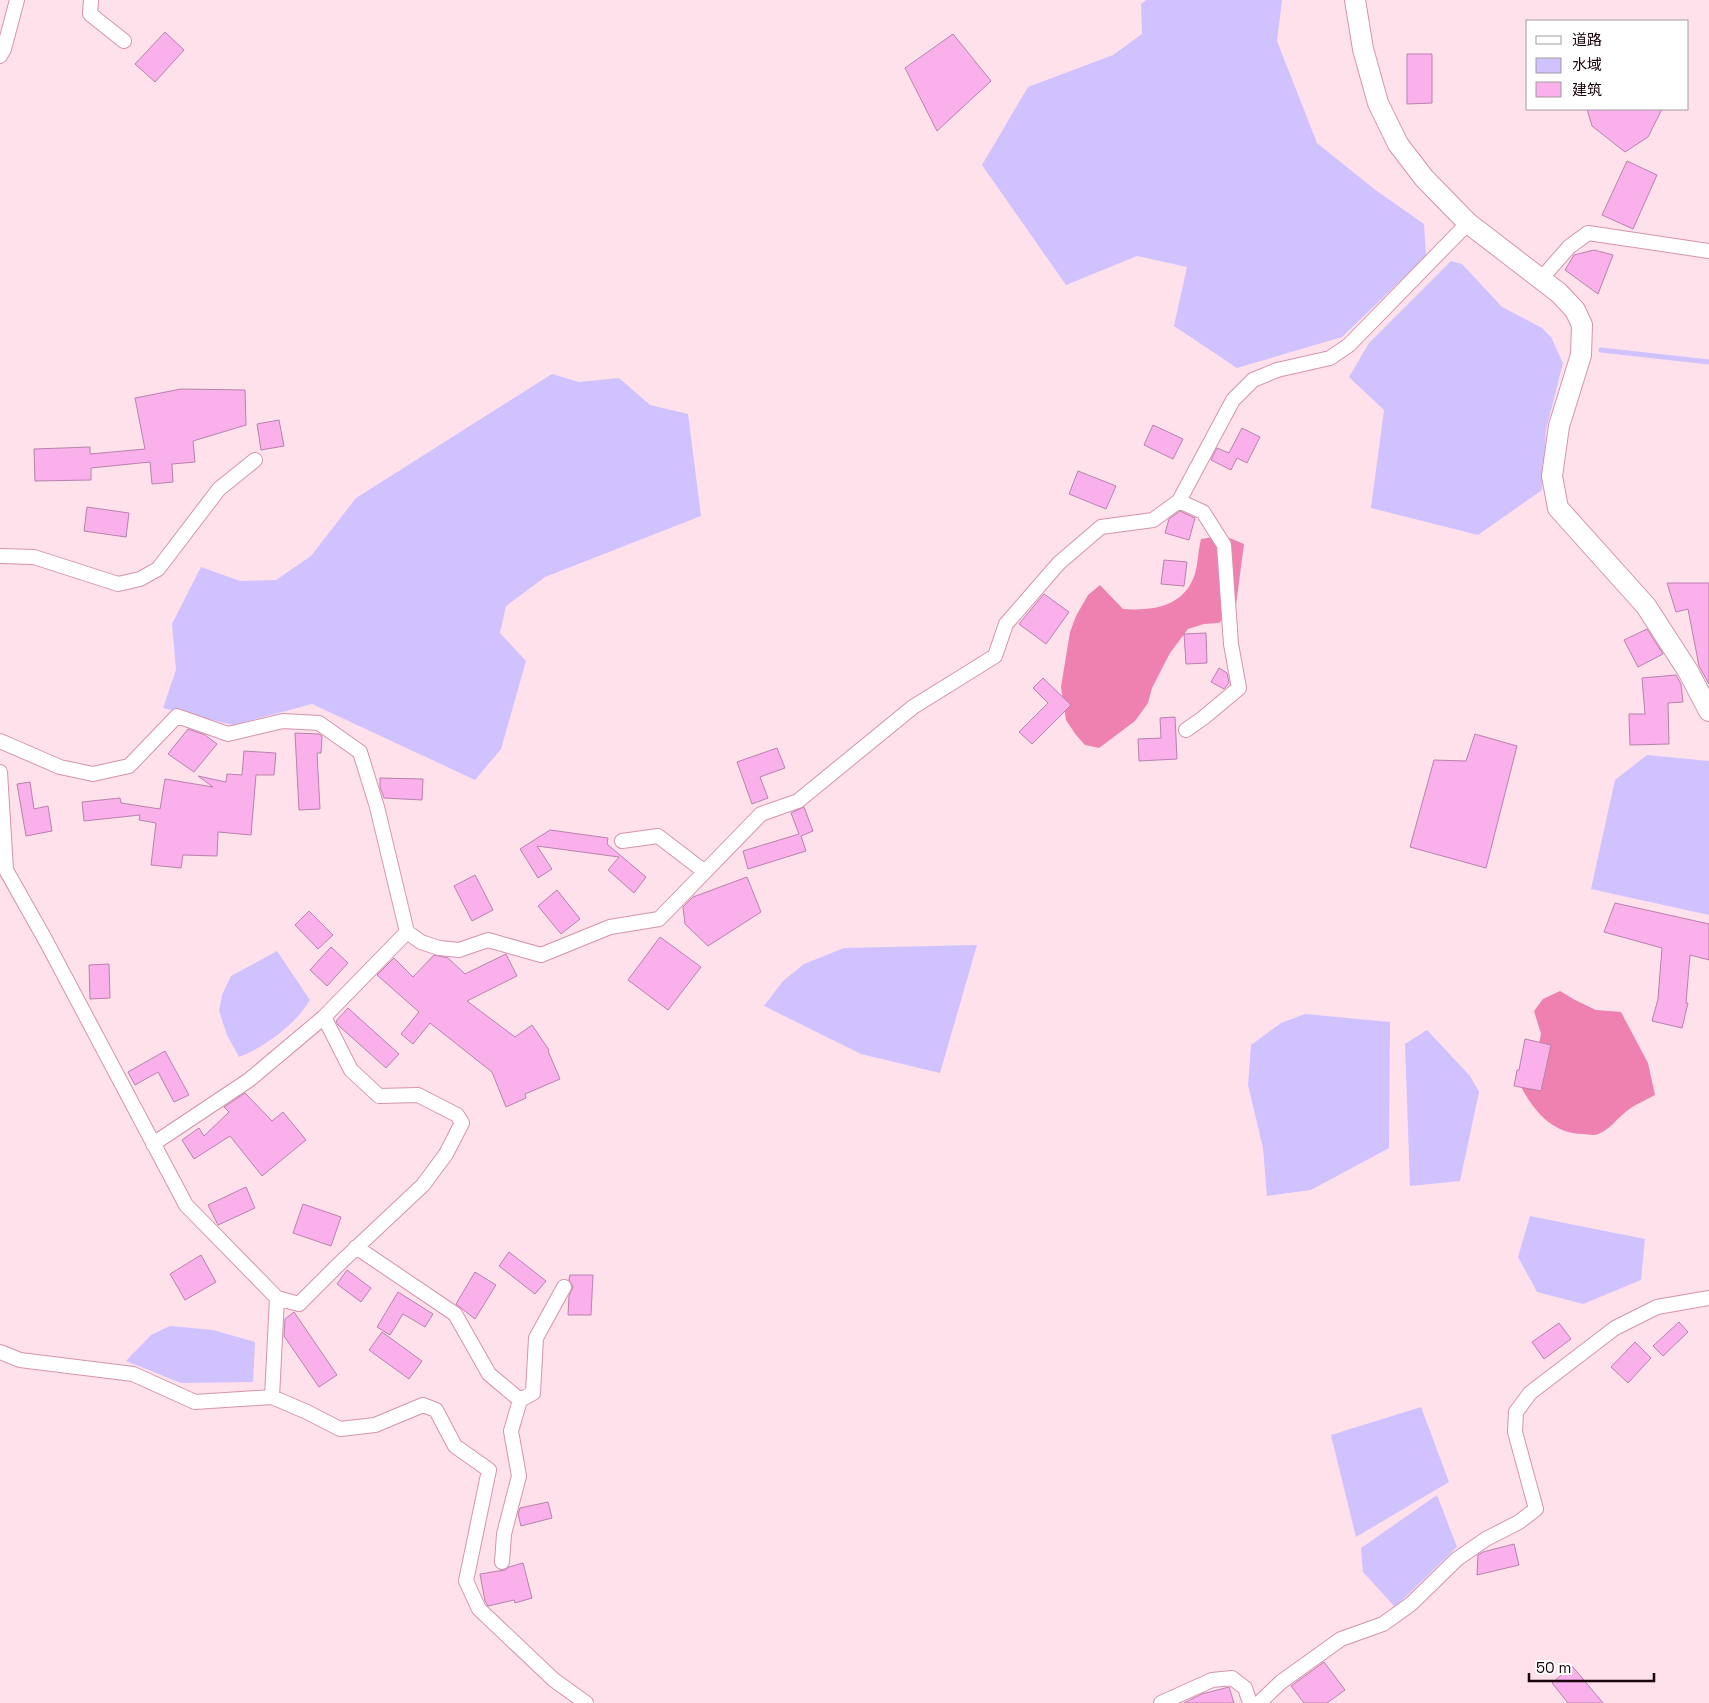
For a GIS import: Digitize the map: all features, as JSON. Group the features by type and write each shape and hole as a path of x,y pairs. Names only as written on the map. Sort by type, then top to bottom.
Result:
{"street":[{"path":"0,56 4,49 16,0"},
{"path":"92,0 90,14 124,41"},
{"path":"1355,0 1363,49 1378,103 1398,144 1424,178 1468,223 1559,293 1575,310 1582,326 1581,354 1559,426 1552,476 1558,508 1646,606 1688,672 1709,711"},
{"path":"0,741 60,767 93,774 129,766 178,716 228,734 282,720 319,723 360,752 377,807 407,932 421,942 438,948 459,950 488,940 540,955 610,927 660,919 761,814 798,801 913,707 995,656 1006,624 1058,563 1101,528 1153,520 1179,501 1233,400 1253,380 1277,370 1330,358 1349,345 1468,223"},
{"path":"1541,279 1569,247 1588,233 1709,250"},
{"path":"0,556 34,557 118,584 140,579 158,569 219,489 255,460"},
{"path":"1179,501 1203,512 1224,544 1231,644 1238,688 1186,730"},
{"path":"0,772 6,870 46,941 186,1205 277,1298 299,1304 356,1247 423,1185 446,1154 462,1123 457,1115 418,1095 379,1096 351,1070 324,1017"},
{"path":"622,841 658,836 705,872"},
{"path":"153,1144 250,1080 324,1017 407,932"},
{"path":"356,1247 454,1314 489,1374 520,1400"},
{"path":"502,1562 504,1534 520,1476 511,1431 520,1400 533,1393 536,1338 564,1288"},
{"path":"272,1397 277,1298"},
{"path":"1259,1703 1281,1682 1341,1639 1383,1624 1411,1604 1458,1559 1486,1539 1520,1522 1536,1509 1515,1432 1516,1412 1530,1393 1615,1328 1657,1307 1709,1298"},
{"path":"0,1352 20,1360 133,1374 195,1402 272,1397 340,1429 375,1426 423,1405 436,1410 455,1446 489,1470 466,1581 479,1609 554,1680 586,1703"},
{"path":"1161,1703 1212,1680 1232,1678 1245,1688 1250,1703"}],"shaded area":[{"path":"1227,537 1244,544 1236,605 1219,623 1204,624 1188,629 1170,653 1152,688 1148,703 1135,721 1099,748 1085,745 1066,720 1061,687 1070,632 1076,616 1088,595 1100,585 1123,609 1156,608 1166,605 1183,594 1190,585 1196,570 1201,539"},
{"path":"1560,991 1596,1010 1621,1012 1648,1063 1655,1095 1631,1108 1606,1130 1596,1135 1572,1133 1553,1125 1537,1111 1520,1085 1537,1053 1541,1034 1534,1011 1543,999"}],"water":[{"path":"1146,0 1282,0 1277,41 1317,143 1374,189 1424,224 1426,256 1342,337 1237,368 1174,326 1187,267 1137,256 1066,285 982,165 1028,87 1113,55 1142,34 1141,4"},
{"path":"1451,261 1462,264 1502,307 1542,328 1551,337 1563,363 1546,430 1542,490 1478,535 1371,508 1384,410 1349,377 1369,343"},
{"path":"552,374 579,382 619,378 650,405 688,414 701,516 545,577 506,606 500,633 526,661 501,749 475,780 312,704 233,725 163,708 176,670 172,624 201,567 240,581 276,580 311,556 356,498"},
{"path":"1647,755 1709,761 1709,915 1591,889 1615,780"},
{"path":"977,945 940,1073 861,1054 764,1006 783,981 804,964 844,948"},
{"path":"277,951 310,1000 297,1018 279,1034 249,1053 239,1057 227,1035 219,1011 222,995 231,976"},
{"path":"1305,1014 1390,1022 1389,1148 1311,1190 1267,1196 1263,1148 1248,1085 1251,1045 1281,1023"},
{"path":"1427,1030 1470,1076 1479,1092 1460,1181 1410,1186 1405,1044"},
{"path":"1530,1216 1645,1239 1641,1280 1583,1304 1537,1292 1518,1257"},
{"path":"170,1326 213,1330 255,1342 253,1382 181,1383 126,1361 151,1335"},
{"path":"1421,1407 1449,1482 1356,1537 1331,1435"},
{"path":"1437,1495 1457,1547 1395,1607 1363,1572 1361,1548"}],"building":[{"path":"165,32 184,50 155,82 135,64"},
{"path":"953,34 991,81 937,131 905,68"},
{"path":"1407,54 1432,54 1432,103 1407,104"},
{"path":"1587,110 1662,110 1648,137 1625,152 1592,126"},
{"path":"1627,161 1657,175 1633,229 1602,215"},
{"path":"1594,250 1613,255 1598,294 1565,270 1574,255"},
{"path":"181,389 245,390 246,425 193,441 195,462 172,464 173,482 152,484 150,462 91,468 91,480 35,481 34,449 90,447 90,454 145,449 135,398"},
{"path":"279,420 284,446 261,450 257,424"},
{"path":"1153,425 1183,439 1173,459 1144,445"},
{"path":"1242,428 1260,437 1247,463 1237,458 1231,470 1211,460 1217,448 1229,453"},
{"path":"1078,471 1116,486 1106,509 1069,494"},
{"path":"87,507 129,513 126,537 84,531"},
{"path":"1180,511 1195,518 1189,540 1165,533 1169,519"},
{"path":"1164,560 1187,562 1184,586 1161,584"},
{"path":"1667,583 1709,583 1709,684 1699,666 1688,609 1676,612"},
{"path":"1044,594 1069,612 1046,644 1019,624"},
{"path":"1647,629 1663,654 1638,667 1624,640"},
{"path":"1206,633 1207,663 1186,664 1184,634"},
{"path":"1219,668 1227,673 1229,683 1224,689 1211,682"},
{"path":"1676,675 1681,684 1683,702 1668,703 1669,744 1630,745 1629,714 1645,714 1642,678"},
{"path":"1043,678 1071,705 1032,744 1019,732 1048,703 1033,688"},
{"path":"1175,717 1177,759 1139,761 1138,739 1161,738 1160,718"},
{"path":"188,729 205,735 217,744 194,772 168,754"},
{"path":"295,733 319,734 322,736 321,753 317,753 320,809 299,810"},
{"path":"1475,734 1517,746 1486,868 1410,847 1434,760 1466,761"},
{"path":"777,748 785,768 760,777 768,798 752,804 737,762"},
{"path":"244,751 276,753 274,775 256,775 251,835 218,832 217,856 183,855 181,868 151,865 156,823 139,820 140,815 84,821 82,802 120,798 121,803 160,809 165,779 213,787 198,776 226,782 227,774 242,775"},
{"path":"380,778 423,779 422,800 384,798 380,787"},
{"path":"30,782 34,809 48,806 52,831 26,836 17,784"},
{"path":"804,807 813,831 801,836 806,851 748,869 743,851 799,834 791,813"},
{"path":"550,830 608,838 607,844 646,877 634,893 608,870 619,857 537,846 552,869 538,878 520,849"},
{"path":"475,875 493,910 472,921 454,886"},
{"path":"747,877 761,912 708,946 685,924 683,907 693,897"},
{"path":"557,890 580,919 561,934 538,906"},
{"path":"1615,903 1709,924 1709,960 1690,955 1686,1003 1688,1003 1682,1028 1652,1021 1658,999 1662,948 1604,932"},
{"path":"309,911 333,935 318,949 295,925"},
{"path":"660,937 701,967 668,1010 628,980"},
{"path":"331,947 348,963 327,986 310,970"},
{"path":"506,954 517,976 467,1001 515,1037 532,1025 549,1050 560,1079 525,1094 526,1098 506,1107 492,1072 430,1023 413,1044 401,1034 419,1012 377,975 394,958 413,977 434,955 448,958 465,974"},
{"path":"109,964 110,998 90,999 89,965"},
{"path":"348,1008 399,1054 386,1068 338,1025 336,1021"},
{"path":"1525,1039 1551,1045 1541,1091 1514,1086"},
{"path":"165,1051 189,1095 174,1102 158,1072 135,1085 128,1072"},
{"path":"245,1093 272,1121 283,1112 306,1140 262,1176 230,1136 194,1159 182,1140 199,1128 204,1136 229,1112 224,1107"},
{"path":"246,1187 255,1208 218,1225 208,1205"},
{"path":"303,1204 341,1217 331,1246 293,1233"},
{"path":"509,1252 546,1281 535,1294 499,1266"},
{"path":"201,1255 216,1282 185,1300 170,1274"},
{"path":"347,1270 371,1288 361,1302 337,1284"},
{"path":"475,1272 496,1285 475,1319 456,1304"},
{"path":"570,1275 593,1275 591,1315 568,1315 569,1296 573,1287 569,1280"},
{"path":"398,1292 433,1314 425,1327 403,1314 390,1335 377,1327"},
{"path":"294,1312 337,1375 319,1387 284,1336 285,1319"},
{"path":"1679,1322 1688,1332 1663,1356 1653,1346"},
{"path":"1559,1323 1571,1339 1544,1359 1532,1342"},
{"path":"382,1332 422,1361 409,1379 369,1350"},
{"path":"1635,1342 1651,1358 1628,1383 1611,1367"},
{"path":"548,1502 552,1518 521,1526 518,1514 520,1508"},
{"path":"1514,1544 1519,1565 1477,1575 1478,1555"},
{"path":"523,1563 532,1598 515,1603 514,1600 488,1606 485,1601 480,1574 505,1570"},
{"path":"1324,1662 1345,1690 1327,1703 1304,1703 1291,1686"},
{"path":"1572,1666 1603,1703 1568,1703 1552,1683"},
{"path":"1229,1687 1234,1703 1184,1703 1202,1694"}],"waterway":[{"path":"1601,350 1709,362"}]}
